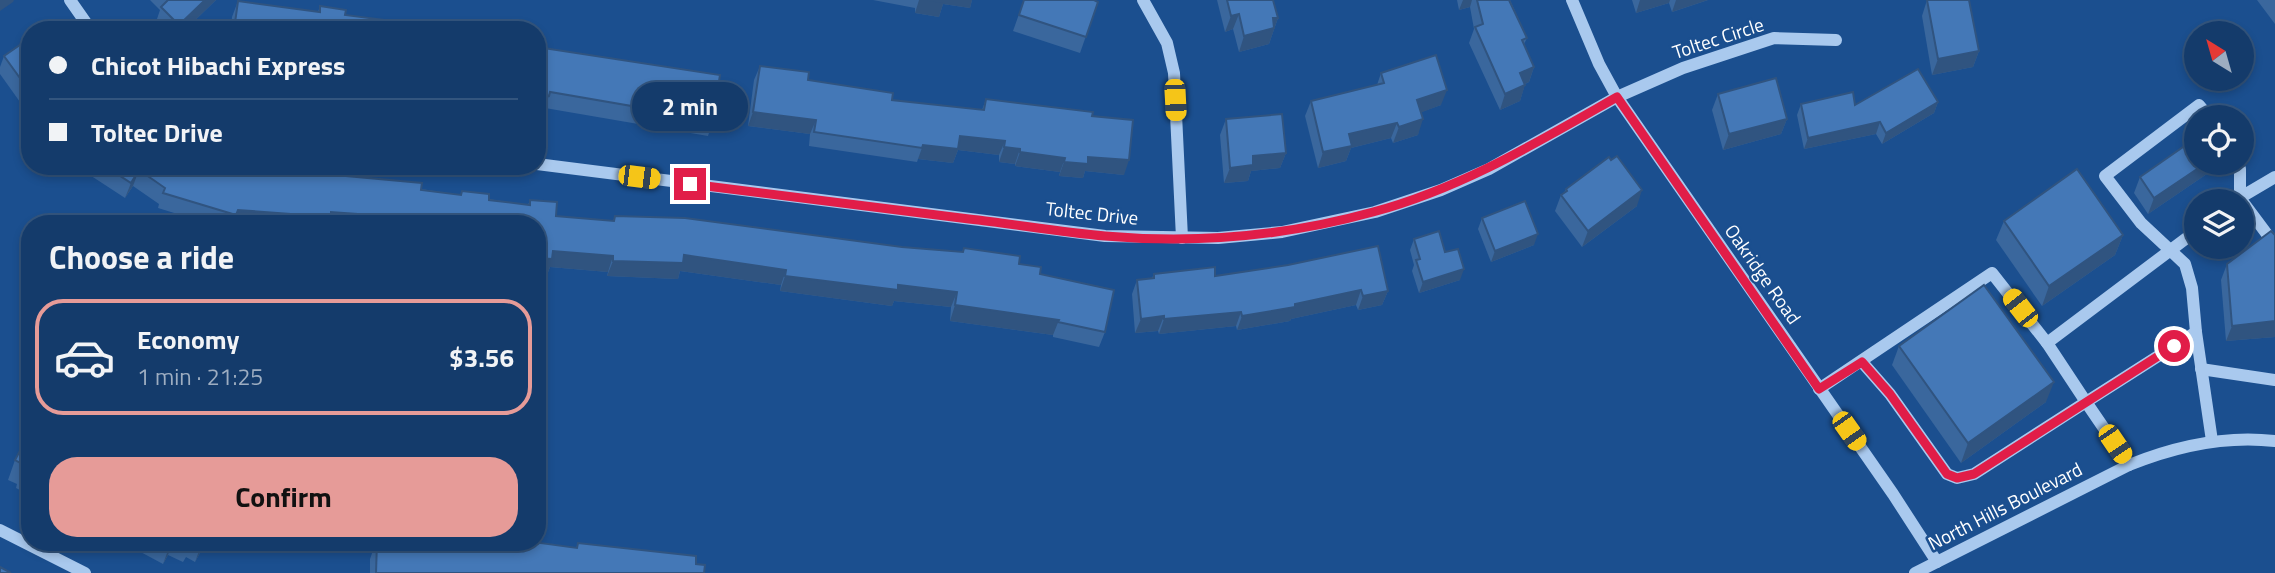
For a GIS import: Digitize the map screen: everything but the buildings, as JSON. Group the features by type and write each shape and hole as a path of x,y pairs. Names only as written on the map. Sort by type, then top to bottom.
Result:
{"street":[{"path":"70,0 85,21"},
{"path":"1143,0 1167,43 1174,73 1182,238"},
{"name":"Oakridge Road","path":"1572,0 1599,64 1617,97 1893,494 1937,562"},
{"name":"Toltec Circle","path":"1617,97 1683,68 1755,43 1788,37 1836,40"},
{"name":"Toltec Drive","path":"546,165 1105,236 1218,238 1282,232 1375,212 1441,190 1489,169 1617,97"},
{"path":"2184,116 2105,176 2141,223 2185,264 2192,288 2212,441"},
{"path":"2254,189 2275,177"},
{"path":"2254,220 2275,245"},
{"path":"2047,343 2184,240"},
{"path":"1819,389 1992,273 2047,343 2129,465"},
{"path":"1862,362 1890,394 1947,474 1957,478 1974,474 2196,332"},
{"path":"2201,369 2275,380"},
{"name":"North Hills Boulevard","path":"1914,573 2129,465 2157,454 2212,441 2244,438 2275,441"},
{"path":"0,530 21,541"},
{"path":"42,551 85,573"}],"route":[{"path":"690,184 1105,236 1218,238 1282,232 1375,212 1441,190 1513,157 1617,97 1819,389 1862,362 1890,394 1947,474 1957,478 1974,474 2174,346"}]}
